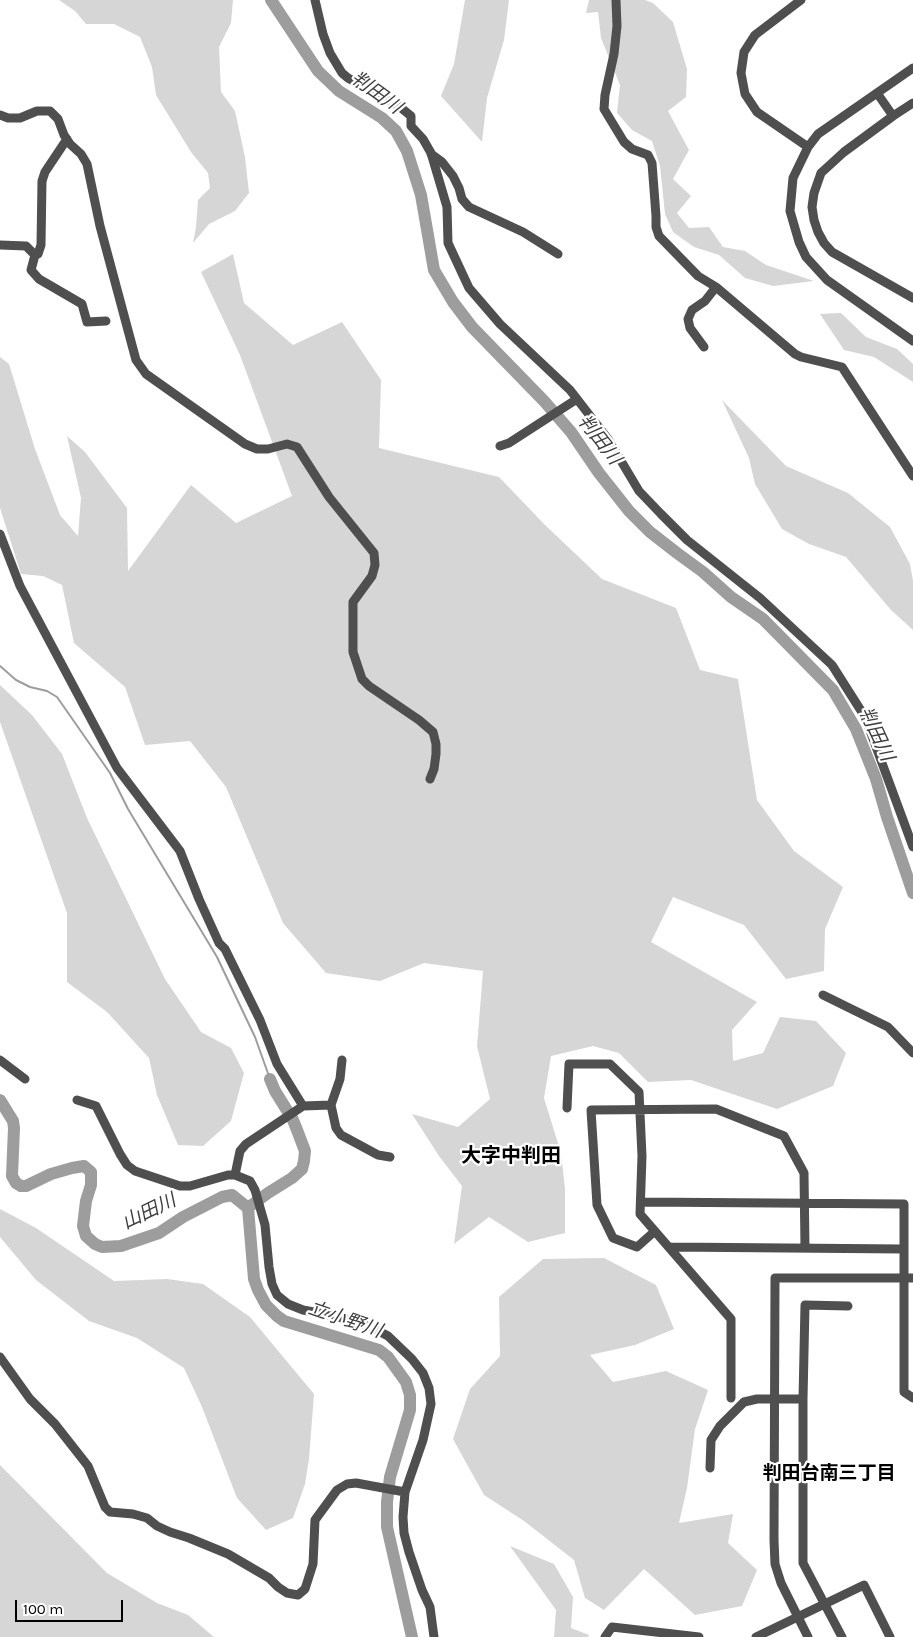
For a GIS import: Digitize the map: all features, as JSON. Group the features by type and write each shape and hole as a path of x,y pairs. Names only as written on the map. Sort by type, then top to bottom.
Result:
{"street":[{"path":"315,0 323,34 330,53 342,72 348,78 411,116 411,126 431,153 447,207 448,243 468,288 500,324 564,384 577,399 608,439 639,491 661,514 687,540 760,598 832,665 865,717 913,847"},
{"path":"616,0 617,26 614,54 605,95 604,109 624,142 632,149 648,155 652,164 656,227 659,236 698,276 716,287 796,354 801,357 842,367 913,476"},
{"path":"800,0 755,35 744,52 741,73 745,94 757,112 808,147"},
{"path":"913,68 818,134 808,147 793,178 790,211 799,242 806,256 827,280 913,341"},
{"path":"877,93 893,116"},
{"path":"912,106 893,116 844,152 821,173 814,193 812,207 818,232 832,252 913,298"},
{"path":"0,115 8,118 20,118 38,111 50,111 58,119 66,139 81,154 89,168 100,226 136,360 146,374 245,444 257,449 268,449 287,444 297,447 329,497 374,554 375,565 372,576 354,602 353,652 362,679 369,686 420,720 433,732 436,754 430,779"},
{"path":"66,139 45,172 42,181 41,244 38,254 35,255 31,270 39,279 82,304 87,322 106,321"},
{"path":"431,153 442,162 453,176 462,199 468,207 523,232 558,254"},
{"path":"0,245 26,246 35,255"},
{"path":"704,347 690,328 688,319 692,310 705,301 716,287"},
{"path":"500,446 510,443 577,399"},
{"path":"0,534 20,586 117,768 180,852 219,943 225,949 256,1013 277,1064 303,1106"},
{"path":"823,995 888,1027 913,1053"},
{"path":"0,1060 25,1079"},
{"path":"342,1060 340,1079 331,1105 336,1128 341,1135 378,1155 390,1157"},
{"path":"567,1108 569,1064 610,1064 640,1092 640,1214 731,1319 731,1398"},
{"path":"77,1100 96,1106 120,1154 127,1165 134,1171 180,1186 190,1186 223,1176 235,1175 250,1182 255,1190 265,1225 272,1284 277,1295 288,1304 303,1310 335,1316 372,1328 388,1336 399,1345 423,1373 431,1404 423,1440 405,1492 403,1517 404,1533 422,1590 430,1607 434,1637"},
{"path":"235,1175 240,1151 246,1144 303,1106 331,1105"},
{"path":"655,1231 637,1247 613,1238 597,1205 591,1110 716,1109 784,1136 804,1173 804,1248"},
{"path":"640,1202 904,1204 904,1392 913,1398"},
{"path":"670,1248 903,1249"},
{"path":"808,1637 781,1582 775,1564 775,1278 913,1278"},
{"path":"842,1637 803,1563 803,1399 805,1306 848,1306"},
{"path":"903,1307 913,1307"},
{"path":"0,1357 30,1399 55,1424 88,1466 105,1507 110,1512 134,1514 147,1518 157,1526 170,1532 228,1554 269,1578 287,1593 298,1595 305,1589 313,1564 315,1520 337,1490 346,1484 356,1483 405,1492"},
{"path":"710,1468 711,1440 720,1426 744,1402 757,1399 803,1399"},
{"path":"756,1637 775,1633 798,1617 864,1585 890,1637"},
{"path":"605,1637 612,1628 699,1637"}],"shaded area":[{"path":"59,0 233,0 231,23 219,47 221,92 235,111 245,157 249,193 235,211 209,224 193,243 198,200 210,188 208,173 191,152 156,95 152,67 140,37 114,24 86,24 75,11"},
{"path":"465,0 509,0 504,40 487,98 482,142 441,96 454,64"},
{"path":"589,0 645,0 653,3 673,22 687,69 686,97 668,111 689,150 673,179 691,196 677,213 689,228 709,227 723,247 745,251 766,265 814,281 773,286 745,278 719,255 694,247 673,232 665,214 660,166 652,141 632,130 617,113 620,85 601,38 598,12 586,13"},
{"path":"233,254 244,303 293,345 342,322 381,380 379,448 499,477 545,525 602,579 676,608 700,670 738,679 757,800 794,851 843,887 825,929 824,971 786,979 744,925 673,897 651,942 757,1002 732,1030 733,1061 763,1053 780,1017 816,1021 846,1053 833,1086 777,1109 691,1080 648,1082 619,1053 593,1046 551,1056 544,1098 561,1153 565,1189 565,1233 528,1242 489,1217 454,1244 462,1186 439,1156 412,1114 458,1127 490,1099 477,1046 483,971 424,963 380,981 326,973 283,923 226,787 190,741 145,745 125,687 74,643 62,585 43,576 21,574 0,508 0,357 9,364 35,449 60,515 78,536 81,498 67,436 85,452 127,508 128,571 191,485 236,523 292,496 240,355 201,272"},
{"path":"841,313 866,337 897,349 913,364 913,382 874,357 844,350 820,314"},
{"path":"722,400 786,466 848,493 890,527 910,564 913,581 913,630 891,610 846,557 809,544 782,529 755,484 749,458"},
{"path":"0,685 32,715 62,754 87,818 165,979 201,1032 231,1048 244,1073 231,1121 203,1146 178,1145 157,1095 149,1058 107,1012 67,982 67,913 0,722"},
{"path":"0,1209 36,1228 114,1281 167,1279 203,1284 250,1317 314,1394 305,1484 293,1518 266,1530 237,1498 202,1407 184,1368 137,1338 89,1321 36,1280 0,1237"},
{"path":"604,1258 656,1285 674,1329 635,1345 590,1355 613,1382 666,1371 708,1390 695,1429 687,1488 679,1523 733,1514 728,1543 757,1570 742,1606 695,1615 644,1569 604,1610 585,1598 574,1560 524,1521 484,1495 453,1439 470,1389 500,1356 499,1297 543,1259"},
{"path":"0,1465 107,1573 157,1603 188,1615 214,1637 0,1637"},
{"path":"510,1546 554,1564 573,1597 571,1628 589,1635 588,1637 554,1637 556,1610"}],"waterway":[{"name":"判田川","path":"271,0 318,71 339,91 382,118 396,131 407,151 421,195 434,270 453,302 472,327 544,401 571,432 599,473 629,511 650,532 703,572 731,597 763,619 833,690 856,729 876,779 913,893"},
{"path":"0,666 16,680 30,687 47,691 57,697 110,773 128,809 217,957 255,1037 270,1079"},
{"name":"立小野川","path":"249,1207 292,1178 302,1169 304,1161 305,1151 293,1120 275,1091 270,1079"},
{"name":"山田川","path":"0,1100 13,1121 12,1176 16,1183 26,1186 51,1174 84,1166 91,1172 91,1185 86,1201 83,1226 86,1236 95,1244 102,1247 121,1246 159,1233 183,1217 222,1197 232,1195 248,1208"},
{"name":"立小野川","path":"248,1208 254,1279 266,1305 284,1321 379,1350 388,1357 406,1382 410,1395 410,1410 390,1477 387,1527 412,1637"}],"district":[{"name":"大字中判田","path":"511,1156"},
{"name":"判田台南三丁目","path":"829,1474"}]}
